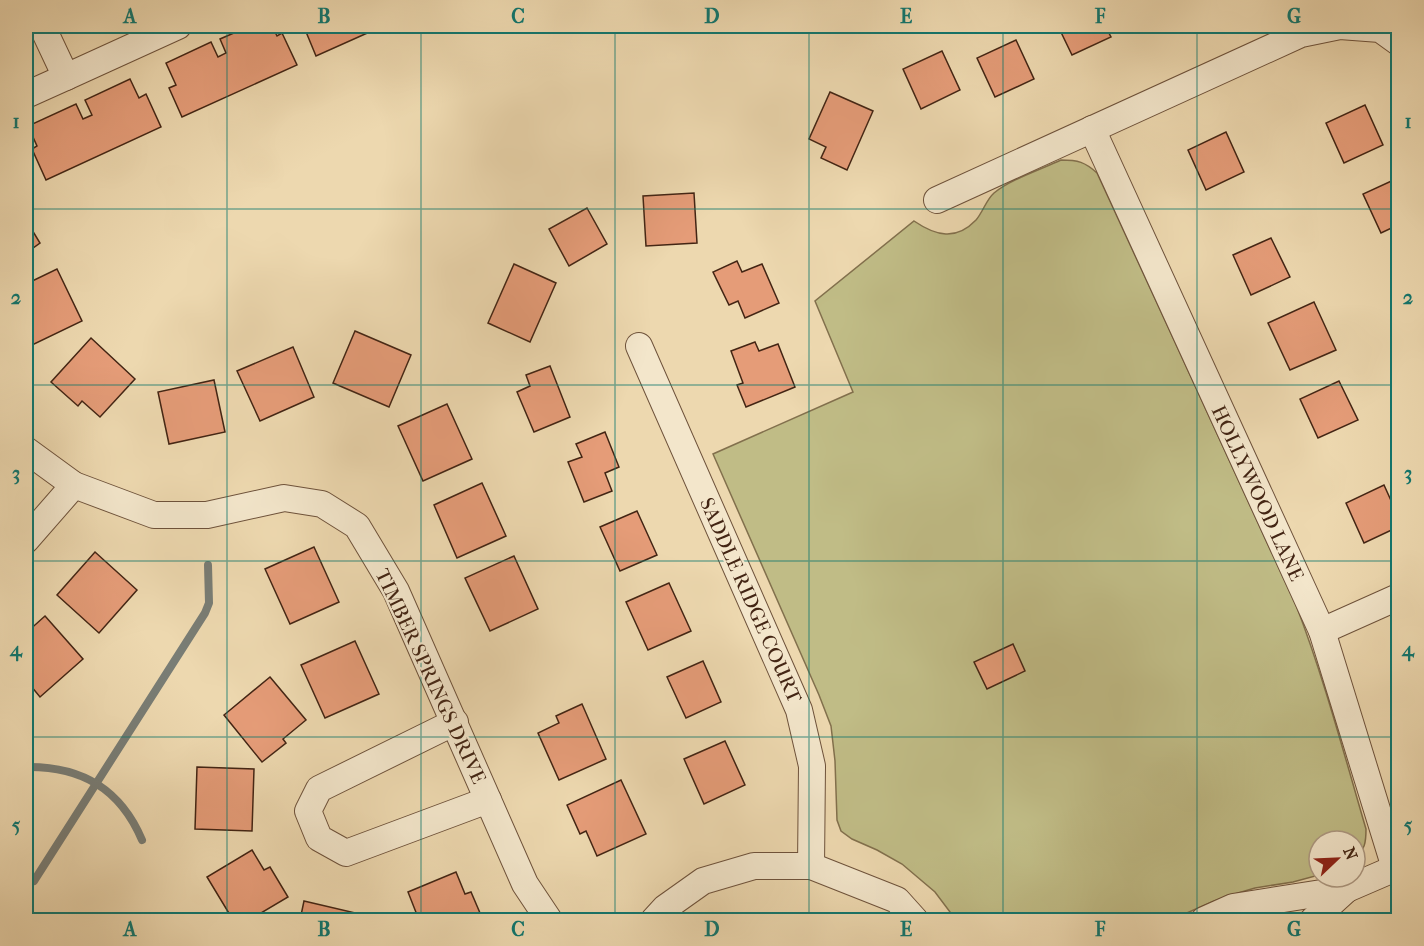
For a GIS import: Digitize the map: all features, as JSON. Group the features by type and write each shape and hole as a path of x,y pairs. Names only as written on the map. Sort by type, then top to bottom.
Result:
{"street":[{"path":"42,26 66,78"},
{"path":"26,95 178,26"},
{"path":"937,200 1301,34 1340,26 1380,29 1398,42"},
{"name":"HOLLYWOOD LANE","path":"1092,129 1322,631 1397,867"},
{"name":"SADDLE RIDGE COURT","path":"639,346 799,710 812,766 811,866"},
{"name":"TIMBER SPRINGS DRIVE","path":"26,450 74,484 154,515 207,515 284,498 322,504 357,526 396,591 525,884 549,921"},
{"path":"26,540 74,484"},
{"path":"1322,631 1398,597"},
{"path":"454,722 319,789 308,811 319,838 346,853 488,800"},
{"path":"654,921 665,908 703,881 754,866 811,866 897,900 915,921"},
{"path":"1367,880 1397,867"},
{"path":"1204,921 1233,907 1347,889"},
{"path":"1313,921 1347,889"}],"shaded area":[{"path":"1061,160 1081,162 1097,173 1296,605 1325,688 1366,829 1307,829 1307,878 1238,893 1171,920 956,920 935,892 902,864 852,839 841,831 837,820 831,726 713,454 853,392 815,301 914,221 938,233 953,234 961,231 976,220 991,196 1017,179"}],"building":[{"path":"250,26 272,26 277,36 282,33 297,65 182,117 169,88 176,85 166,63 211,42 218,57 226,53 220,39"},
{"path":"383,26 316,56 304,27"},
{"path":"1058,26 1105,26 1111,37 1072,55"},
{"path":"1016,40 1034,79 995,97 977,58"},
{"path":"942,51 960,90 921,109 903,69"},
{"path":"130,79 139,98 146,94 161,127 46,180 32,149 37,146 28,126 76,104 83,119 92,115 85,100"},
{"path":"830,92 873,111 847,170 821,158 826,147 809,139"},
{"path":"1365,105 1383,145 1344,163 1326,123"},
{"path":"1226,132 1244,172 1206,190 1188,150"},
{"path":"1398,178 1398,225 1381,233 1363,194"},
{"path":"694,193 697,243 646,246 643,196"},
{"path":"587,208 607,244 569,266 549,229"},
{"path":"26,220 40,243 26,253"},
{"path":"1271,238 1290,277 1251,295 1233,255"},
{"path":"737,261 742,272 762,264 779,303 745,318 738,301 729,305 713,272"},
{"path":"514,264 556,283 530,342 488,323"},
{"path":"57,269 82,321 30,346 26,337 26,284"},
{"path":"1314,302 1336,350 1290,370 1268,323"},
{"path":"355,331 411,355 389,407 333,383"},
{"path":"91,338 135,379 100,417 82,401 78,406 51,382"},
{"path":"755,342 759,351 778,344 795,387 746,407 737,385 743,383 731,351"},
{"path":"293,347 314,397 260,421 237,371"},
{"path":"550,366 570,417 534,432 517,392 530,386 526,375"},
{"path":"214,380 225,432 169,444 158,392"},
{"path":"1339,381 1358,420 1318,438 1300,399"},
{"path":"447,404 472,459 423,481 398,426"},
{"path":"605,432 619,467 605,473 612,491 584,502 568,462 582,457 576,444"},
{"path":"482,483 506,536 457,558 434,505"},
{"path":"1384,485 1398,516 1398,527 1364,543 1346,503"},
{"path":"637,511 657,555 620,571 600,527"},
{"path":"314,547 339,602 290,624 265,569"},
{"path":"95,552 137,590 99,633 57,595"},
{"path":"514,556 538,609 490,631 465,578"},
{"path":"669,583 691,631 648,650 626,602"},
{"path":"45,616 83,659 40,697 26,680 26,633"},
{"path":"355,641 379,694 325,718 301,665"},
{"path":"1013,644 1025,671 987,689 974,662"},
{"path":"703,661 721,702 686,718 667,677"},
{"path":"270,677 306,720 283,739 286,743 262,762 224,715"},
{"path":"582,704 606,759 559,780 538,733 559,723 556,716"},
{"path":"725,741 745,785 704,804 684,759"},
{"path":"197,767 254,769 252,831 195,829"},
{"path":"621,780 646,834 597,856 586,831 580,834 567,805"},
{"path":"252,850 264,870 270,867 288,897 249,920 233,920 207,877"},
{"path":"456,872 465,894 471,892 483,920 419,920 408,892"},
{"path":"304,901 364,915 363,920 300,920"}],"waterway":[{"path":"34,881 205,613 209,603 208,565"},
{"path":"26,767 64,771 96,784 122,807 142,840"}]}
